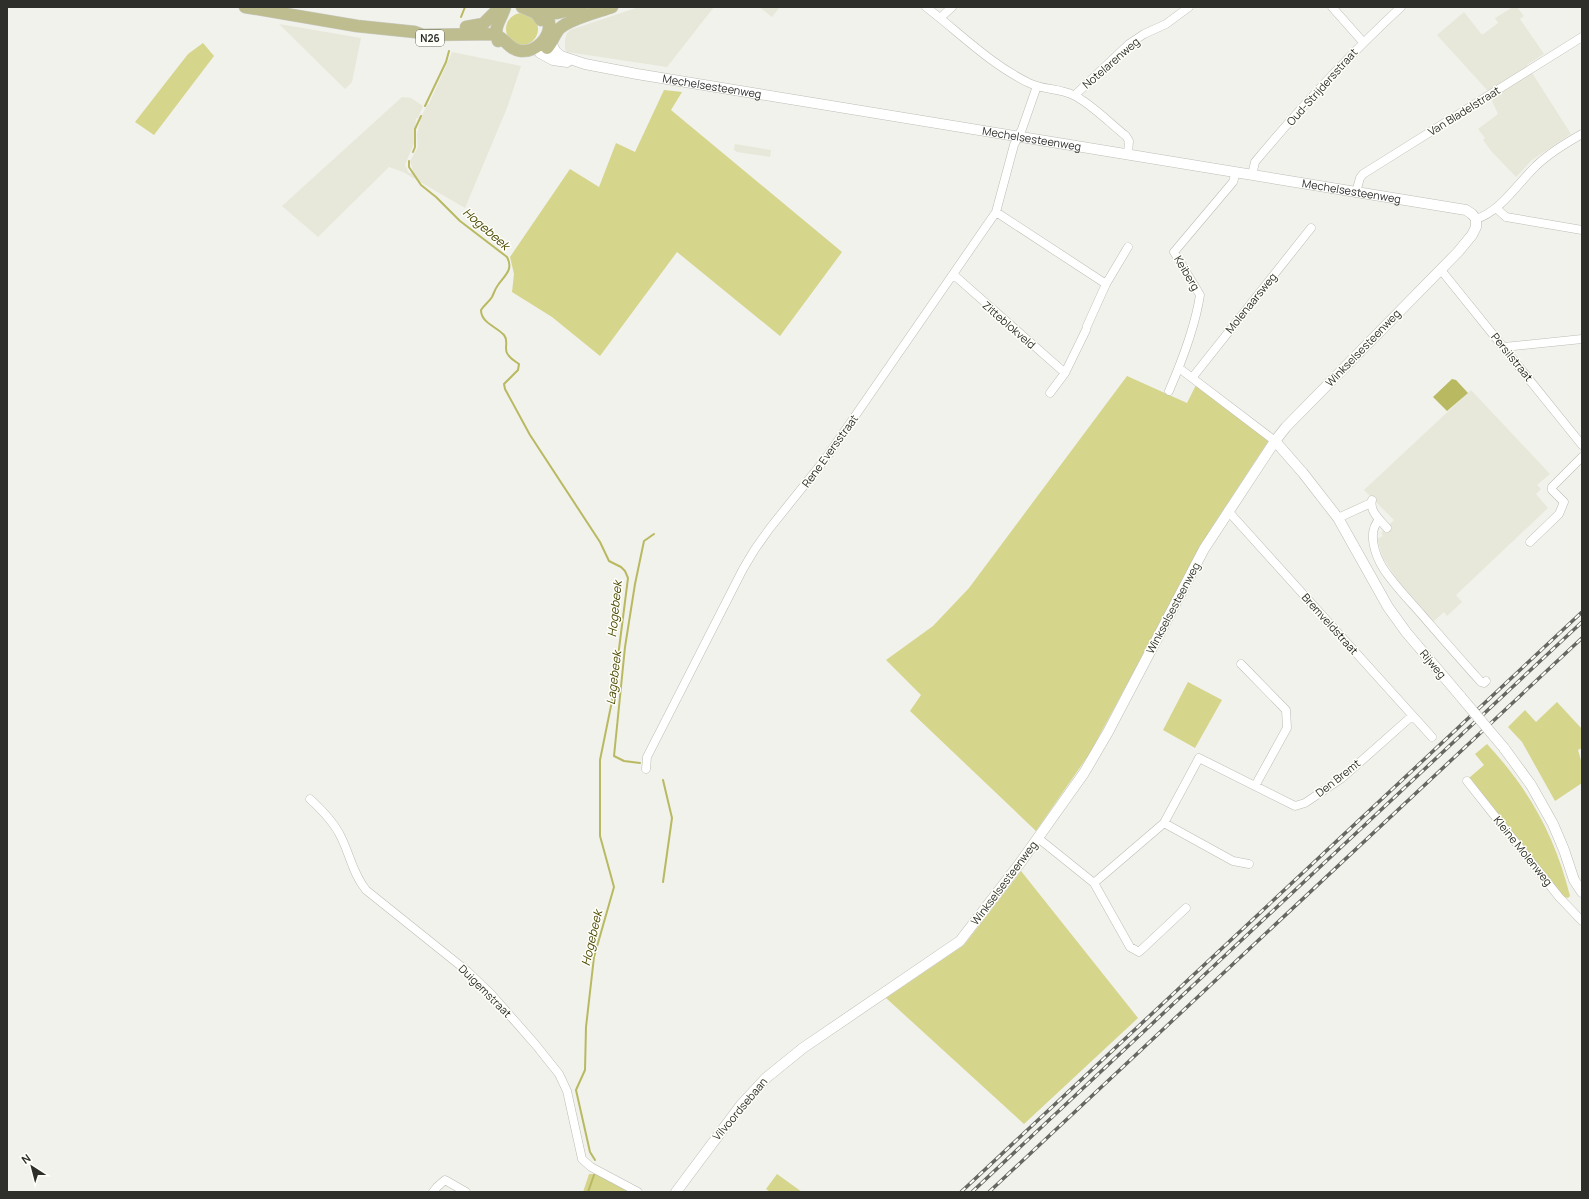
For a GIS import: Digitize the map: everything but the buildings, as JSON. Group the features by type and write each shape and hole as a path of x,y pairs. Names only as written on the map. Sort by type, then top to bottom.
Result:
{"main road":[{"name":"N26","path":"245,7 357,26 415,32 423,35 496,34 512,48 522,51 527,51 549,39"},
{"name":"N26","path":"415,32 426,29 472,27 483,24 503,9 518,7"},
{"path":"522,7 557,14 581,7"},
{"name":"N26","path":"357,26 364,31 374,33 427,38 486,37 494,40 508,54 517,58 528,58 540,53 549,39 553,26 563,21 612,7"},
{"path":"502,48 496,34 497,25 503,9"},
{"path":"540,11 549,23 549,39"}],"street":[{"path":"926,7 985,57 1028,83 1075,95 1126,136 1129,141 1128,154"},
{"path":"940,18 952,7"},
{"name":"Notelarenweg","path":"1075,95 1128,44 1144,34 1166,24 1189,7"},
{"path":"1332,7 1363,42"},
{"name":"Oud-Strijdersstraat","path":"1252,175 1256,162 1264,151 1313,94 1363,42 1401,7"},
{"name":"Van Bladelstraat","path":"1356,192 1360,178 1363,174 1582,37"},
{"name":"Mechelsesteenweg","path":"549,39 559,55 585,64"},
{"name":"Mechelsesteenweg","path":"540,53 553,60 585,64 651,77 1466,210 1476,219"},
{"name":"Rene Eversstraat","path":"646,769 647,757 743,569 755,549 826,458 954,276 996,212 1014,145 1023,127 1037,86"},
{"path":"1476,219 1483,217 1496,208 1542,160 1582,134"},
{"name":"Keiberg","path":"1169,391 1179,368 1198,308 1200,295 1174,252 1233,182 1236,172"},
{"path":"1496,208 1506,217 1582,230"},
{"path":"996,212 1106,284"},
{"name":"Winkselsesteenweg","path":"877,998 960,941 1038,838 1084,773 1204,549 1274,441 1458,252 1472,235 1476,227 1476,219"},
{"name":"Molenaarsweg","path":"1192,378 1311,228"},
{"path":"1050,393 1065,373 1106,284 1128,247"},
{"name":"Persilstraat","path":"1441,270 1582,445"},
{"name":"Zitteblokveld","path":"954,276 1065,373"},
{"path":"1504,347 1582,339"},
{"path":"1179,368 1274,441"},
{"name":"Rijweg","path":"1274,441 1303,473 1338,518 1388,608 1406,632 1504,748 1531,785 1553,824 1574,880 1582,892"},
{"path":"1530,542 1559,514 1564,502 1552,490 1552,487 1582,457"},
{"path":"1338,518 1372,501 1373,511 1386,528"},
{"name":"Bremveldstraat","path":"1228,511 1432,737"},
{"path":"1379,520 1376,523 1372,536 1383,568 1400,591 1481,682 1486,681"},
{"path":"1241,664 1286,710 1287,728 1255,786"},
{"name":"Den Bremt","path":"1094,883 1164,823 1199,758 1295,806 1305,803 1342,778 1412,716"},
{"name":"Kleine Molenweg","path":"1466,781 1559,897 1582,920"},
{"name":"Duigemstraat","path":"310,799 326,815 341,837 352,868 359,882 366,890 467,971 491,994 559,1074 567,1091 582,1159 591,1167 638,1192"},
{"path":"1164,823 1233,861 1249,864"},
{"path":"1038,838 1094,883 1130,947 1139,952 1186,908"},
{"name":"Vilvoordsebaan","path":"676,1192 741,1105 766,1078 803,1048 877,998"},
{"path":"433,1192 437,1186 446,1180 466,1192"}],"shaded area":[{"path":"639,7 714,7 667,67 567,52 565,49 565,40 567,33 570,30"},
{"path":"759,7 780,7 772,17"},
{"path":"1513,7 1517,7 1524,16 1520,19 1544,54 1527,65 1571,134 1532,160 1516,177 1492,152 1483,140 1485,138 1478,129 1498,114 1487,90 1437,35 1464,12 1482,35 1498,23 1495,18"},
{"path":"519,13 525,13 535,20 538,29 537,35 531,42 525,45 519,45 509,38 506,32 506,26 513,16"},
{"path":"279,24 361,38 352,82 345,89"},
{"path":"203,43 214,56 154,135 135,122 188,54"},
{"path":"452,52 521,66 507,108 465,208 403,172 389,167 318,237 282,206 402,97 411,98 423,106 418,118 416,118 414,143 405,165 409,173 414,173 410,161 418,147 417,135 421,117 429,104"},
{"path":"664,90 682,92 671,110 842,252 780,336 677,252 600,356 552,317 512,292 514,274 510,257 570,169 599,187 616,143 635,152"},
{"path":"735,144 771,150 770,157 737,152 734,150"},
{"path":"1127,376 1187,403 1199,379 1269,440 1210,530 1090,753 1036,831 910,711 921,695 886,660 933,626 969,588"},
{"path":"1452,379 1456,380 1468,393 1447,411 1433,397"},
{"path":"1471,390 1550,474 1537,485 1541,489 1536,494 1548,508 1456,595 1462,602 1447,616 1444,612 1433,622 1402,587 1383,558 1377,539 1383,536 1381,533 1394,520 1364,490"},
{"path":"1188,682 1222,700 1195,748 1163,730"},
{"path":"1557,702 1582,729 1582,748 1578,750 1582,764 1582,783 1555,801 1522,742 1508,727 1525,710 1536,722"},
{"path":"1487,744 1516,778 1539,814 1557,853 1570,896 1568,898 1561,896 1469,778 1484,765 1475,754"},
{"path":"1021,871 1138,1018 1024,1124 886,998 964,945"},
{"path":"589,1174 598,1174 631,1192 583,1192"},
{"path":"777,1174 802,1192 770,1192 766,1189"}],"waterway":[{"path":"461,17 465,7"},
{"path":"425,106 446,62 449,51"},
{"name":"Hogebeek","path":"413,152 415,147 415,129 421,116"},
{"name":"Hogebeek","path":"409,161 409,167 421,185 436,197 460,221 507,257 509,269 497,286 491,299 481,310 486,322 504,335 508,355 519,364 518,370 504,384 505,389 530,435 600,542 609,561 621,567 625,571 628,578 613,696 600,760 600,836 614,887 594,957 586,1027 585,1070 576,1090 590,1152 595,1160"},
{"name":"Lagebeek","path":"640,763 624,761 614,756 625,647 635,584 644,541 654,534"},
{"name":"Lagebeek","path":"663,780 672,818 663,882"},
{"name":"Hogebeek","path":"588,1192 594,1175"}],"railway":[{"path":"961,1192 1582,612"},
{"path":"972,1192 1582,622"},
{"path":"989,1192 1582,638"}]}
